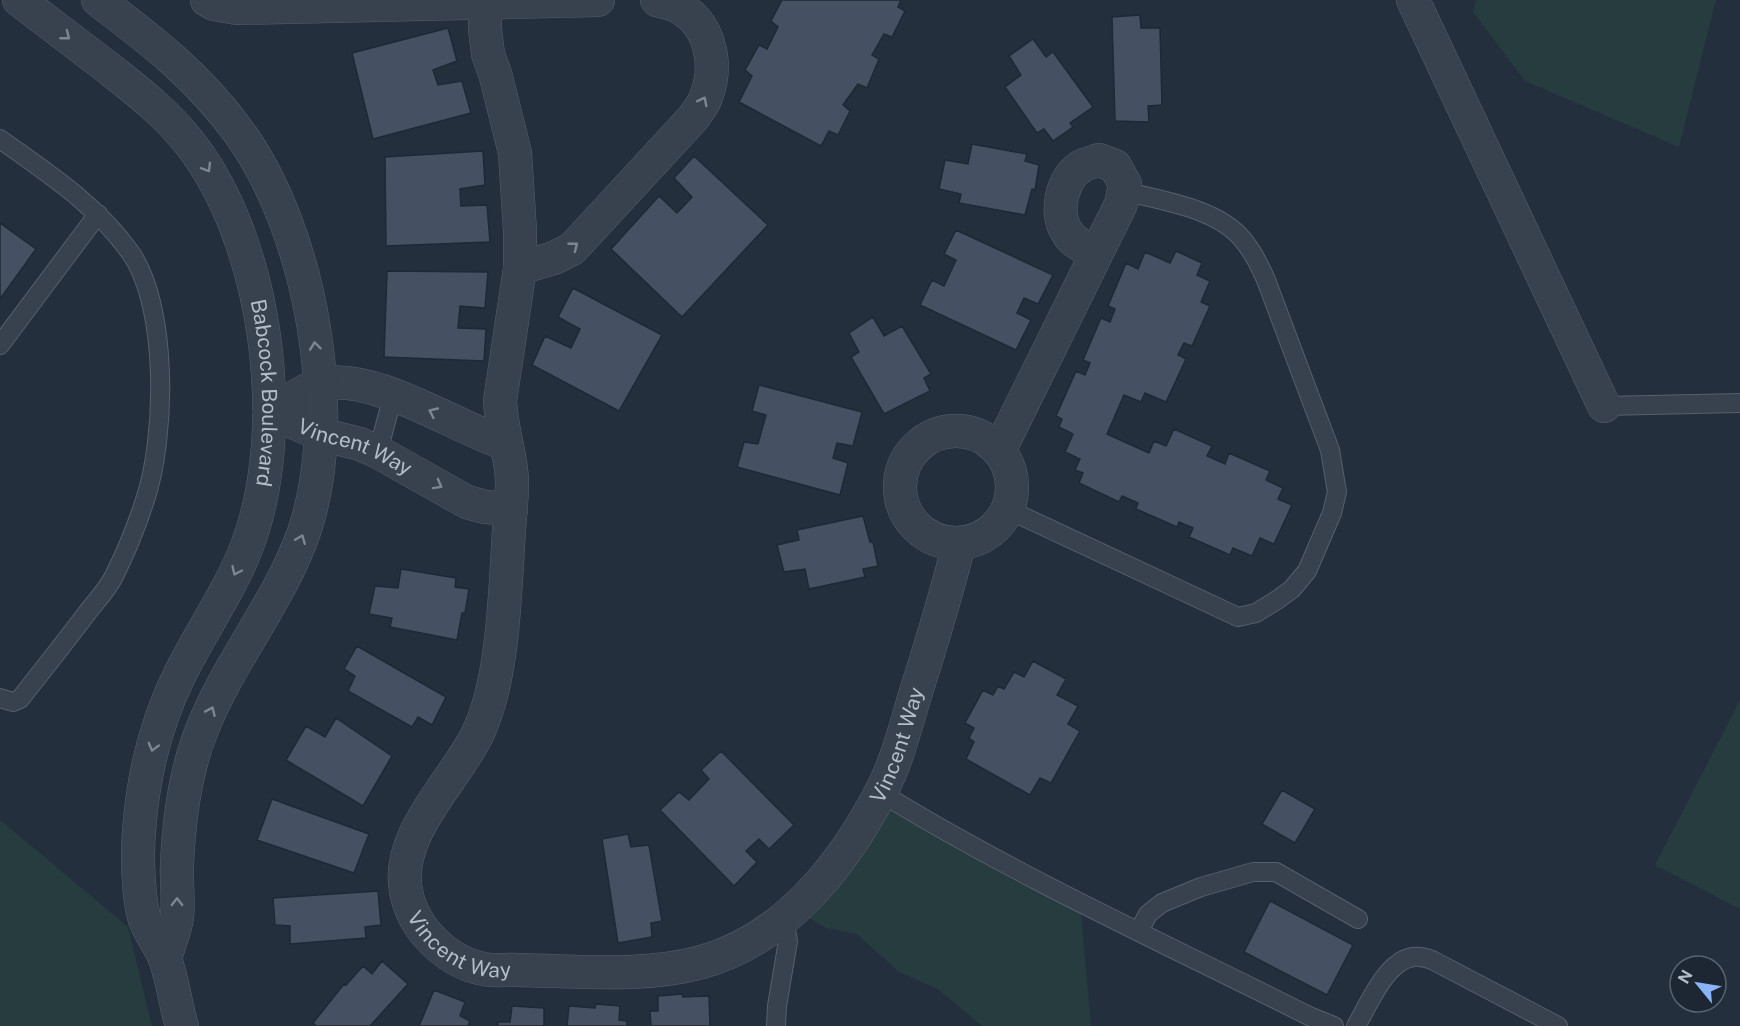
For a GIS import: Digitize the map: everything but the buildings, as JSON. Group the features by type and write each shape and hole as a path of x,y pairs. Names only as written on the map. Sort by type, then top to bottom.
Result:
{"street":[{"name":"Babcock Boulevard","path":"19,0 156,107 206,164 225,199 239,236 250,273 268,367 269,412 264,477 257,513 247,546 210,621 180,674 165,709 150,757 143,793 139,864 144,918 165,958 182,1026"},
{"path":"98,0 156,43 186,71 240,133 264,174 285,219 300,267 312,315 320,384 317,471 304,532 287,570 223,686 201,732 189,772 181,815 177,862 177,917 165,958"},
{"path":"207,0 214,4 237,8 598,0"},
{"path":"520,268 554,258 578,243 694,117 706,99 711,80 712,58 706,36 695,21 675,5 657,0"},
{"path":"1413,0 1604,406"},
{"name":"Vincent Way","path":"485,2 488,54 515,153 520,231 520,268 500,401 511,468 510,509 503,616 488,706 479,731 462,762 424,818 407,852 406,890 415,919 425,932 447,952 474,966 490,970 616,972 678,967 717,957 751,942 784,919 810,895 829,871 881,793 900,746 948,589 959,544"},
{"path":"999,451 1121,204 1125,184 1115,166 1099,160 1080,166 1067,181 1061,201 1061,218 1066,232 1075,242 1096,254"},
{"name":"Vincent Way","path":"269,412 320,384 341,382 364,386 414,403 482,436 506,444"},
{"name":"Vincent Way","path":"269,412 320,434 360,444 378,452 468,502 485,507 510,509"},
{"path":"958,431 977,435 993,445 1005,459 1011,477 1012,497 1007,509 994,530 978,540 959,544 941,542 924,535 911,522 902,506 899,488 902,470 911,454 924,441 940,433 958,431"}],"lane":[{"path":"0,139 84,200 131,253 148,292 157,336 160,405 156,451 146,499 114,578 20,699 14,702 0,698"},
{"path":"1007,509 1238,617 1256,613 1292,589 1307,571 1332,513 1337,492 1330,450 1256,259 1242,238 1204,212 1124,191"},
{"path":"0,345 98,214"},
{"path":"378,452 393,396"},
{"path":"1604,406 1740,403"},
{"path":"881,793 939,828 1138,931 1298,1011 1334,1026"},
{"path":"1138,931 1148,914 1162,903 1201,887 1253,872 1276,872 1358,919"},
{"path":"776,1026 777,1006 789,941 784,919"},
{"path":"1356,1026 1385,977 1400,962 1415,956 1432,960 1558,1026"}],"green space":[{"path":"1476,0 1716,0 1679,147 1525,81 1473,12"},
{"path":"1740,700 1740,909 1655,865"},
{"path":"881,793 1080,902 1091,1026 982,1026 938,989 899,972 857,934 826,928 794,909"},
{"path":"0,820 128,927 152,1026 0,1026"}]}
